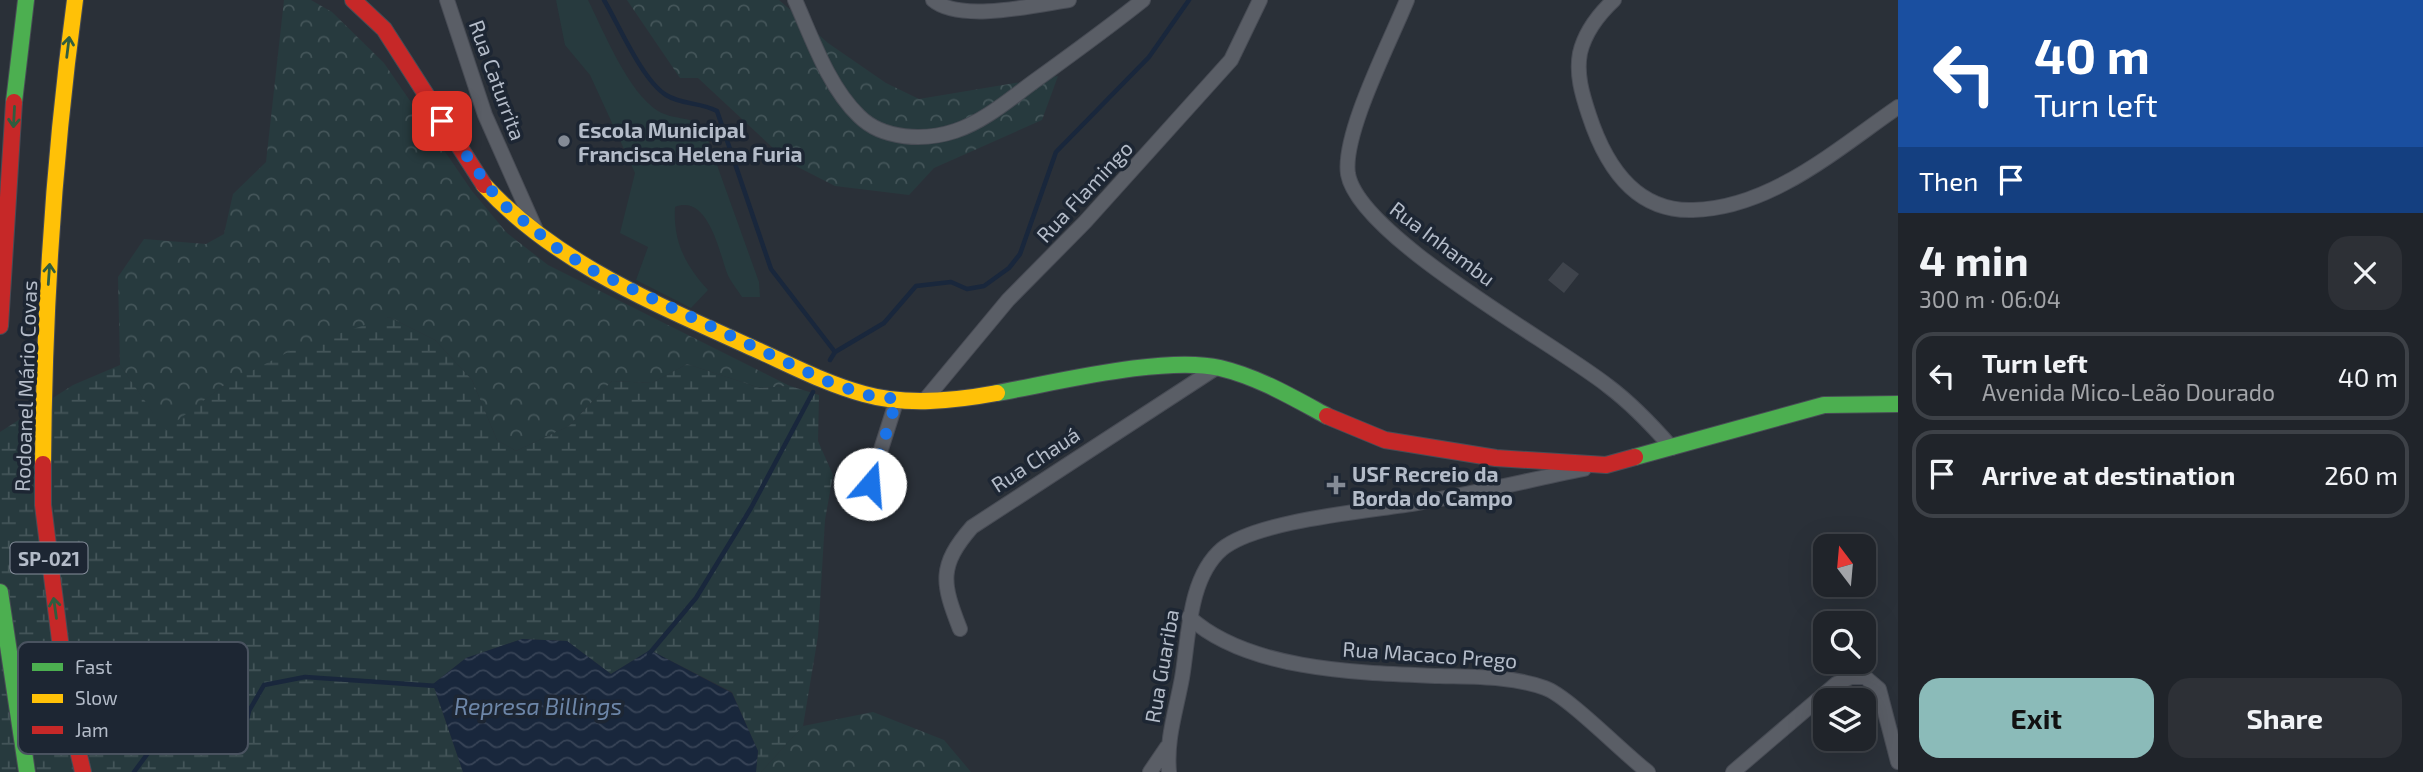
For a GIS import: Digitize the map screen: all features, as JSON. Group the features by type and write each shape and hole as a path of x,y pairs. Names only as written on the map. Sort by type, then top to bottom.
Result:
{"main road":[{"name":"Rodoanel Mário Covas","path":"0,326 15,91 26,0"},
{"name":"Rodoanel Mário Covas","path":"60,642 43,505 44,342 62,97 75,0"},
{"path":"353,0 384,29 462,152 499,201 537,232 590,269 681,315 824,380 866,395 924,401 993,395 1165,366 1217,367 1259,380 1349,427 1385,440 1496,458 1606,465 1824,405 1898,404"},
{"name":"SP-021","path":"0,593 18,712"},
{"name":"SP-021","path":"24,754 27,772"},
{"name":"Rodoanel Mário Covas","path":"79,754 83,772"}],"street":[{"path":"366,0 384,29"},
{"name":"Rua Caturrita","path":"447,0 468,69 537,232"},
{"path":"794,0 820,56 860,118 880,130 926,137 956,131 989,114 1143,0"},
{"path":"933,0 951,10 980,11 1069,0"},
{"name":"Rua Flamingo","path":"924,401 1008,300 1085,222 1231,60 1260,0"},
{"name":"Rua Inhambu","path":"1407,0 1352,136 1348,175 1355,194 1370,214 1412,250 1606,384 1644,416 1672,448"},
{"path":"1614,0 1588,32 1581,51 1578,72 1583,97 1596,137 1611,167 1642,198 1659,207 1684,210 1714,208 1758,196 1797,177 1898,107"},
{"name":"Rua Caturrita","path":"499,201 508,189 511,174"},
{"name":"Rua Chauá","path":"960,629 945,589 946,571 955,547 972,527 1217,367"},
{"path":"863,506 897,399"},
{"name":"Rua Guariba","path":"1169,772 1167,747 1182,678 1189,617 1209,564 1223,548 1242,538 1301,521 1419,503 1606,465"},
{"name":"Rua Macaco Prego","path":"1189,617 1203,630 1266,657 1399,674 1525,681 1549,689 1648,772"},
{"path":"1733,772 1836,684 1851,677 1865,677 1879,689 1898,762"},
{"path":"1150,772 1167,747"}],"green space":[{"path":"284,0 311,0 332,12 384,63 472,191 507,233 548,265 790,386 760,388 687,364 652,383 612,381 569,426 516,451 497,440 472,380 435,340 389,317 223,386 165,431 120,365 118,277 144,239 206,244 224,234 233,194 266,162"},
{"path":"556,0 588,0 627,76 647,102 664,114 703,126 759,282 760,297 742,297 728,276 716,239 704,216 686,205 675,207 678,242 687,262 708,290 691,308 636,280 648,247 620,233 635,173 590,75 565,45"},
{"path":"627,0 779,0 828,43 886,83 919,99 1058,76 1042,120 934,168 909,195 835,186 788,162 698,78 680,78"},
{"path":"389,317 435,340 472,380 497,440 516,451 569,426 612,381 652,383 687,364 760,388 790,386 819,395 818,441 833,475 825,520 818,636 803,726 761,772 756,772 758,751 732,692 650,650 611,674 567,641 522,639 466,658 433,684 463,772 0,772 0,432 73,385 120,365 165,430 223,386 296,348"},
{"path":"873,712 944,740 971,772 761,772 803,726"}],"water":[{"name":"Represa Billings","path":"522,639 567,641 611,674 650,650 732,693 758,751 756,772 463,772 433,684 466,658"}],"building":[{"path":"1563,262 1579,274 1564,293 1548,280"}],"waterway":[{"path":"604,0 640,65 657,88 672,98 717,111 771,269 835,352"},
{"path":"830,360 835,352 884,323 916,286 951,282 967,289 984,286 1009,268 1020,254 1056,152 1149,57 1189,0"},
{"path":"649,654 696,598 751,508 813,392"},
{"path":"248,715 264,685 305,677 437,686"},
{"path":"134,772 147,754"}],"traffic: fast":[{"path":"14,102 26,0"},
{"path":"997,393 1109,372 1170,365 1197,365 1220,368 1248,377 1327,416"},
{"path":"1635,457 1824,405 1898,404"},
{"path":"0,592 18,712"},
{"path":"24,754 27,772"}],"traffic: slow":[{"path":"43,464 45,348 52,232 61,116 75,0"},
{"path":"484,185 542,237 607,278 676,313 819,378 864,394 896,400 947,400 997,393"}],"traffic: jam":[{"path":"353,0 384,29 484,185"},
{"path":"0,326 14,102"},
{"path":"1327,416 1385,440 1496,458 1606,465 1635,457"},
{"path":"43,464 43,505 60,642"},
{"path":"79,754 83,772"}],"place":[{"name":"Escola Municipal Francisca Helena Furia","path":"564,141"},
{"name":"USF Recreio da Borda do Campo","path":"1336,485"}],"route":[{"path":"442,121 485,186 499,201 557,248 590,269 681,315 824,380 866,395 897,399 870,484"}]}
